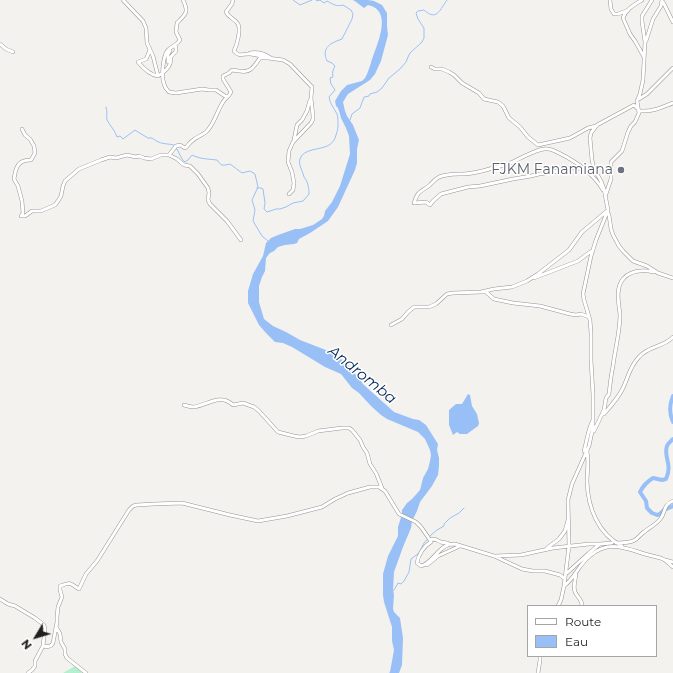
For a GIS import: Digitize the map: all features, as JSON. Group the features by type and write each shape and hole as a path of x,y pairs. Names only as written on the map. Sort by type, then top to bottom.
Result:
{"street":[{"path":"124,0 143,21 146,28 147,43 153,56 158,76"},
{"path":"183,0 186,11 184,17 177,23 176,32 180,40 178,44 168,49 165,55 162,77 164,84 169,92 176,93 202,89 216,90 228,97"},
{"path":"233,0 226,14 238,24 239,28 237,44 234,51 238,55 256,52 272,59"},
{"path":"610,0 611,9 614,14 623,12 642,0"},
{"path":"431,67 449,72 462,83 479,93 484,99 498,102 503,106 509,118 538,145 570,138 588,128 598,125 634,105 637,101 643,80 645,42 642,16 652,0"},
{"path":"645,42 653,19 661,6 662,0"},
{"path":"662,0 673,22"},
{"path":"627,10 623,18 624,21 644,57"},
{"path":"0,44 13,52"},
{"path":"158,76 168,66 171,56 176,52 176,49 173,46"},
{"path":"168,66 168,54 173,46"},
{"path":"150,49 146,59 138,62 150,73 158,76"},
{"path":"247,54 283,60 290,64 312,87 313,119 293,142"},
{"path":"169,155 176,146 180,144 185,148 188,146 192,141 207,131 212,124 224,99 228,97 231,92 223,79 223,76 232,70 249,70 260,58 268,58"},
{"path":"637,101 647,94 673,68"},
{"path":"289,194 293,190 294,183 288,162 289,151 297,125 307,111 312,95"},
{"path":"605,195 611,179 611,162 622,151 628,132 639,113 637,101"},
{"path":"634,105 640,112 649,112 673,103"},
{"path":"582,459 592,436 594,418 590,360 591,333 589,317 583,294 593,251 607,211 601,181 594,169 591,156 591,133 598,125"},
{"path":"22,129 34,146 35,153 31,160 24,161 19,164 14,179 18,186 22,201 23,213 21,216 25,216 32,211 41,210 55,205 61,196 63,186 66,181 79,169 110,157 119,158 126,155 150,159 161,155 169,155 184,165 190,166 198,174 208,188 208,200 210,204 227,221 241,240"},
{"path":"586,170 570,168 486,185 468,187 442,194 430,205 426,202 414,203 421,190 439,177 471,173 501,166 542,149 548,148 574,161 586,170 600,186 607,206"},
{"path":"607,211 609,215 610,229 619,246 633,261 647,266 658,273"},
{"path":"528,280 569,250 582,232 607,211"},
{"path":"481,292 494,288 512,287 578,261 593,251"},
{"path":"601,418 606,398 609,394 612,367 618,340 620,314 618,299 622,280 633,272 639,271 650,271 673,278"},
{"path":"391,325 402,319 414,307 429,307 436,304 447,294 453,293 486,292 494,299 540,306 570,314 581,314 589,317"},
{"path":"588,446 591,444 595,429 601,418 623,388 630,370 638,357 647,350 664,344 673,337"},
{"path":"184,405 194,406 220,400 229,401 233,405 243,403 254,407 259,411 278,432 300,437 318,431 349,428 360,440 382,488 388,495 397,511 401,515 416,522 429,538 431,542 424,548 417,563 421,566 426,566 438,556 460,546"},
{"path":"558,605 564,586 569,546 568,500 572,484 582,459 589,428 594,418"},
{"path":"587,450 587,482 590,504 598,525 616,544 673,562"},
{"path":"43,646 49,646 53,643 58,607 62,597 60,586 69,583 79,589 86,574 97,561 133,506 182,503 258,521 287,516 322,507 348,493 370,488 382,488"},
{"path":"566,574 589,553 601,546 635,540 657,523 667,505 673,501"},
{"path":"546,549 559,539 565,531 568,519"},
{"path":"429,538 494,556 522,569 545,571 565,578"},
{"path":"424,565 449,544"},
{"path":"494,556 521,555 546,549 589,544 626,548"},
{"path":"564,586 570,582 589,556 601,546"},
{"path":"664,559 673,567"},
{"path":"578,570 574,589 582,601 582,605"},
{"path":"0,599 15,606 44,625 43,646 35,661 35,666 28,673"},
{"path":"56,627 60,634 61,642 65,649 67,658 86,673"},
{"path":"538,673 540,657"}],"green space":[{"path":"75,666 82,673 63,673"}],"water":[{"path":"353,0 374,1 382,5 387,13 388,35 381,61 375,74 370,80 348,94 343,102 347,116 353,125 359,140 355,170 338,207 328,221 299,239 297,243 278,247 266,258 265,271 259,286 259,302 264,319 273,326 300,340 331,352 339,357 348,365 364,385 394,412 419,420 426,425 438,444 438,475 420,502 394,572 393,609 400,618 403,638 402,665 399,673 389,673 394,650 392,641 392,627 384,602 383,574 388,556 398,536 398,527 402,510 420,490 430,461 430,450 425,439 418,432 381,415 352,388 341,374 325,367 292,347 283,343 275,342 259,325 248,303 248,291 253,274 263,256 266,243 271,238 278,235 313,225 322,219 340,186 350,154 349,136 335,101 347,85 362,81 365,78 379,40 382,22 380,14 376,9 368,5 364,8"},
{"path":"468,394 470,395 472,406 477,414 479,423 478,426 467,434 460,434 457,432 453,435 449,425 449,410 456,404 462,404"}],"waterway":[{"path":"293,0 300,5 312,0"},
{"path":"257,188 263,189 265,203 264,209 267,212 303,201 309,192 300,166 300,159 302,155 309,151 326,147 334,141 336,136 338,116 329,97 335,90 331,84 330,78 333,77 335,66 327,61 325,52 328,46 342,39 353,14 351,10 343,5 336,5 327,1 324,3 320,0 316,0"},
{"path":"350,120 352,114 360,108 364,97 369,96 382,88 389,78 406,62 410,53 422,42 424,38 424,28 416,13 424,10 432,15 438,13 447,0"},
{"path":"106,107 107,120 117,137 120,136 123,139 135,130 148,138 175,146"},
{"path":"176,149 185,162 192,155 217,160 222,165 230,164 242,173 250,171 255,174 258,187 252,200 255,210 253,221 262,236 268,241"},
{"path":"673,396 670,409 673,422"},
{"path":"673,439 668,444 666,450 669,469 666,479 662,480 653,478 640,492 646,501 647,508 652,513 657,515 673,506"},
{"path":"392,591 398,583 401,584 404,581 409,572 411,559 419,553 424,543 431,535 444,526 450,518 464,508"}],"place":[{"name":"FJKM Fanamiana","path":"621,170"}],"water label":[{"name":"Andromba","path":"362,375"}]}
